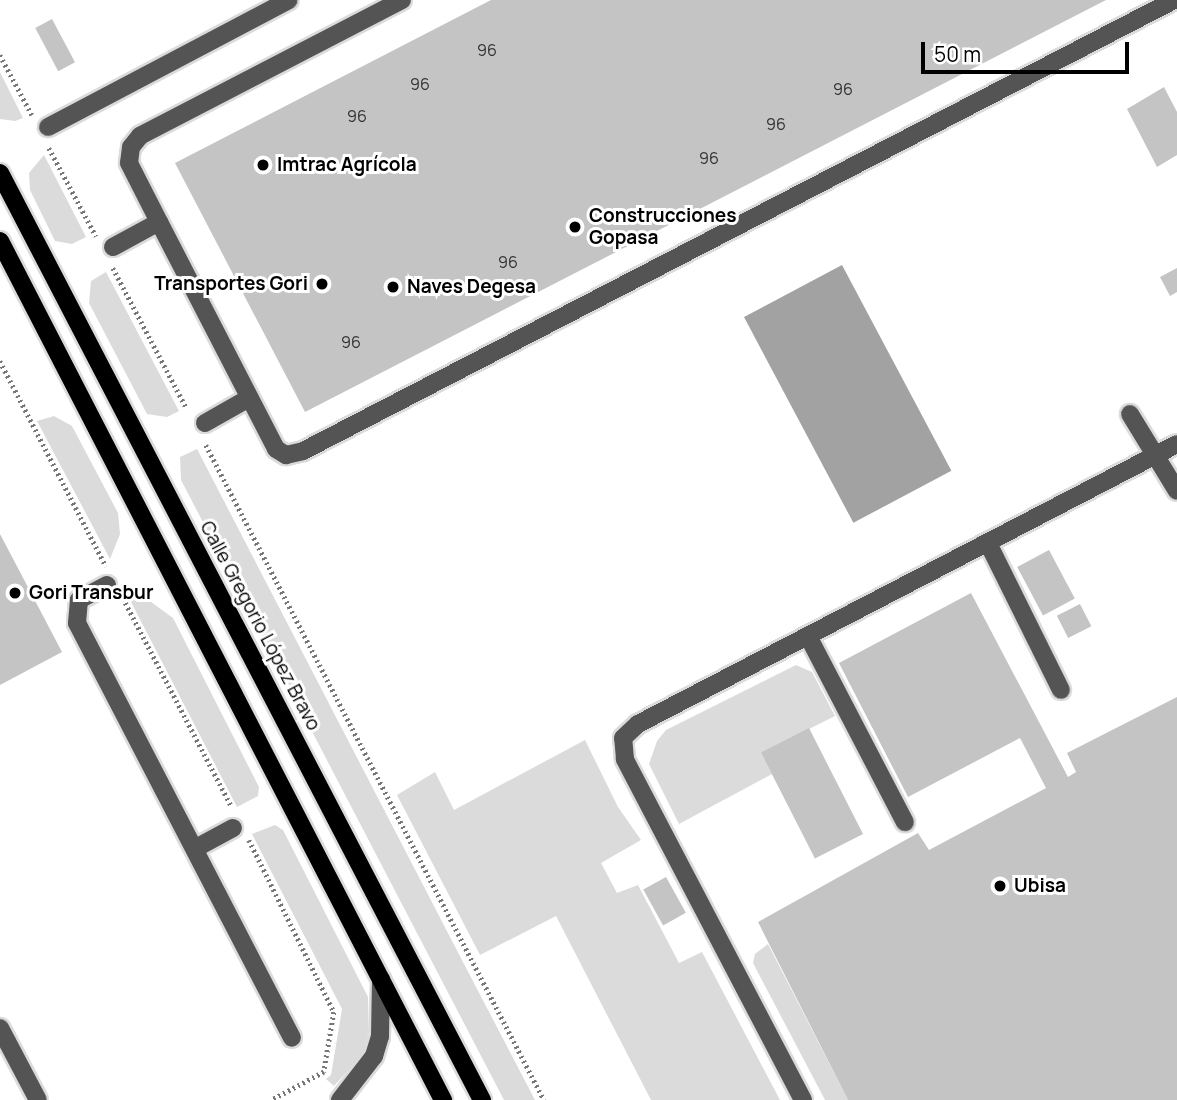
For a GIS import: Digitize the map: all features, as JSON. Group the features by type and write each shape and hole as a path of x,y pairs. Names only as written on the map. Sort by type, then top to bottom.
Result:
{"main road":[{"name":"Calle Gregorio López Bravo","path":"0,173 482,1100"},
{"path":"0,241 443,1100"}],"street":[{"path":"43,130 289,0"},
{"path":"401,0 140,136 129,163 276,449 286,455 303,451 1174,0"},
{"path":"107,250 159,222"},
{"path":"199,426 249,398"},
{"path":"1130,414 1177,491"},
{"path":"803,1100 625,759 623,738 638,724 1177,444"},
{"path":"988,543 1061,690"},
{"path":"112,583 79,600 77,624 196,848 292,1038"},
{"path":"808,636 905,822"},
{"path":"196,848 238,825"},
{"path":"340,1100 374,1056 380,1035 381,979"},
{"path":"0,1028 38,1100"}],"path":[{"path":"0,55 43,130 199,426 544,1100"},
{"path":"0,361 334,1012 324,1072 272,1100"}],"shaded area":[{"path":"0,72 23,118 15,121 0,119"},
{"path":"44,155 86,237 72,244 55,241 30,190 29,173"},
{"path":"842,265 951,471 853,523 744,317"},
{"path":"106,272 179,411 167,417 147,414 89,303 91,281"},
{"path":"54,416 72,426 118,513 120,534 110,559 37,421"},
{"path":"197,449 535,1100 504,1100 181,480 180,457"},
{"path":"147,599 173,618 259,787 258,796 237,807 130,600"},
{"path":"796,665 812,672 835,716 761,753 772,774 679,824 649,764 657,741 666,730"},
{"path":"585,740 618,807 641,840 601,863 617,893 638,885 679,963 702,952 780,1100 651,1100 556,916 480,955 397,795 435,772 454,810"},
{"path":"275,825 283,830 368,997 369,1032 364,1053 334,1086 326,1079 331,1075 342,1009 252,834"},
{"path":"768,944 848,1100 825,1100 753,963 755,954"}],"building":[{"name":"Naves Degesa","path":"491,0 1106,0 305,412 175,163"},
{"path":"52,19 75,62 58,71 35,28"},
{"path":"1164,87 1177,112 1177,155 1157,167 1127,109"},
{"path":"1177,268 1177,292 1170,296 1160,277"},
{"name":"Gori Transbur","path":"0,534 62,652 0,685"},
{"path":"1049,550 1075,599 1043,615 1017,567"},
{"name":"Ubisa","path":"971,593 1068,777 1076,772 1067,753 1177,697 1177,1100 848,1100 758,922 918,833 929,850 1046,788 1020,738 908,797 839,663"},
{"path":"1080,604 1091,626 1068,638 1057,616"},
{"path":"809,728 863,834 815,859 761,753"},
{"path":"666,877 686,913 663,925 643,890"}],"place":[{"name":"Imtrac Agrícola","path":"263,165"},
{"name":"Construcciones Gopasa","path":"575,227"},
{"name":"Transportes Gori","path":"322,284"},
{"name":"Naves Degesa","path":"393,287"},
{"name":"Gori Transbur","path":"15,593"},
{"name":"Ubisa","path":"1000,886"}]}
